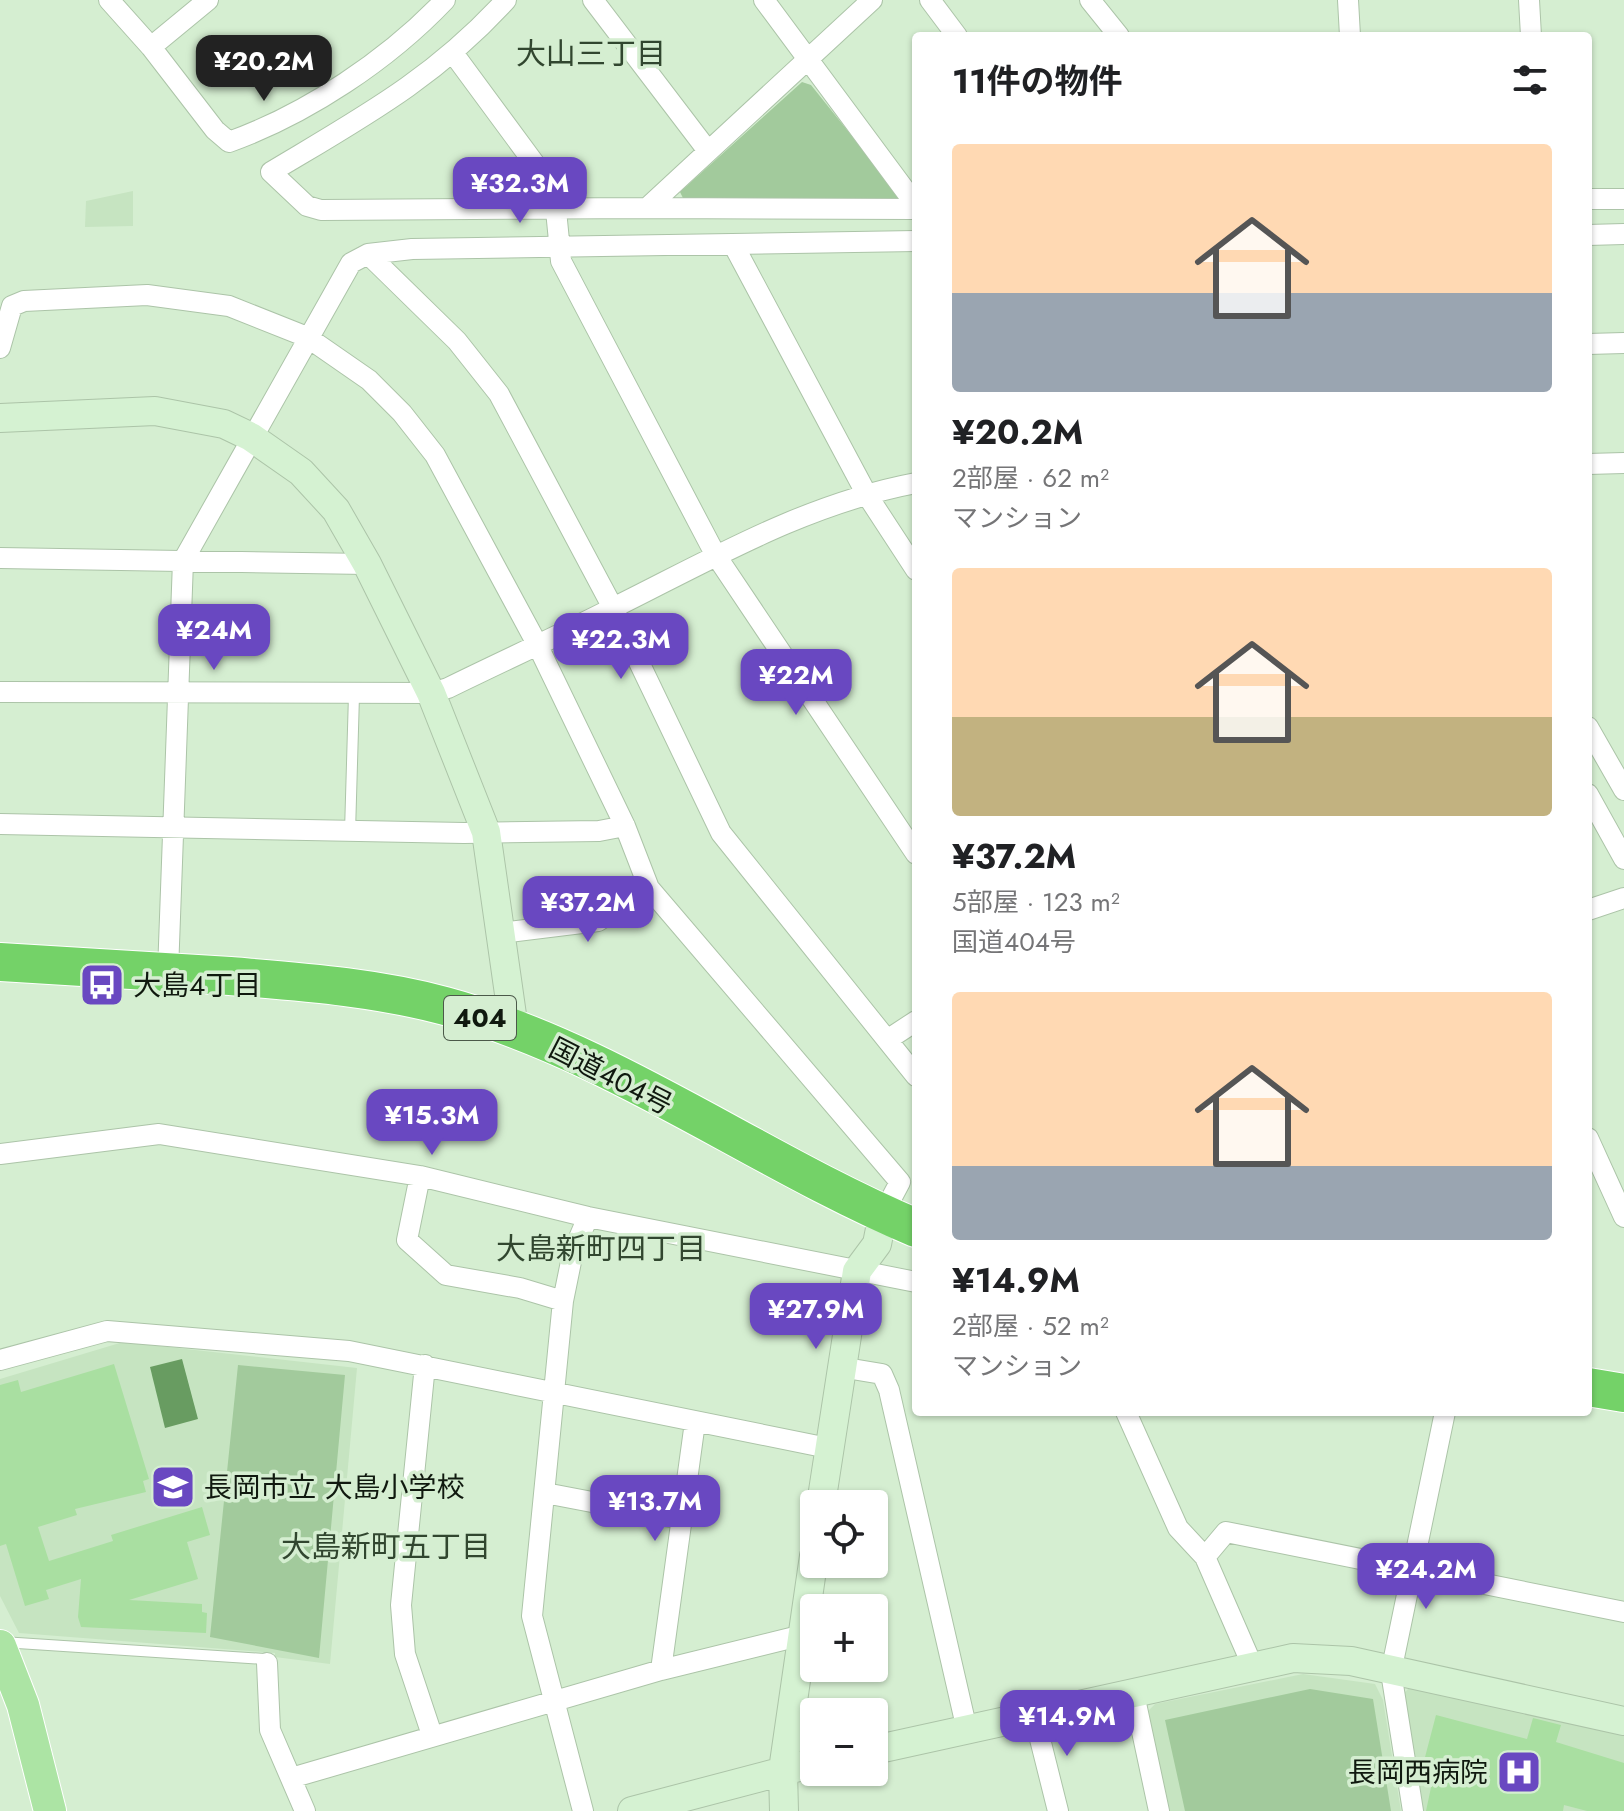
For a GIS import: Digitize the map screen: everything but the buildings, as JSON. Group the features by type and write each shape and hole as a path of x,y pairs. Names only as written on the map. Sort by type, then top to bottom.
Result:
{"highway":[{"name":"国道404号","path":"0,962 168,972 376,991 446,1006 514,1029 573,1054 900,1221"},
{"path":"1592,1388 1624,1393"}],"main road":[{"path":"0,1644 23,1705 50,1811"}],"street":[{"path":"109,0 151,47 215,130 229,142 261,130 329,91 400,40 445,0"},
{"path":"151,47 208,0"},
{"path":"593,0 708,151"},
{"path":"764,0 912,202"},
{"path":"647,208 872,0"},
{"path":"930,0 954,32"},
{"path":"1090,0 1116,32"},
{"path":"1348,0 1350,32"},
{"path":"1529,0 1531,32"},
{"path":"495,4 453,53 403,94 271,172 307,206 321,210 912,207"},
{"path":"453,53 554,190 561,261 715,554 912,848"},
{"path":"1592,199 1624,199"},
{"path":"1592,235 1624,234"},
{"path":"733,244 867,495 912,564"},
{"path":"168,972 183,561 351,263 368,254 412,249 912,244"},
{"path":"368,254 457,341 499,394 613,608 721,833 912,1071"},
{"path":"0,348 12,306 24,301 147,295 229,306 307,337 369,380 402,413 435,455 537,644 625,826 649,888 900,1182 900,1221 877,1244 857,1271 823,1490"},
{"path":"1592,344 1624,343"},
{"path":"0,418 155,411 224,424 251,437 301,472 327,500 367,564 431,693 486,832 514,1029"},
{"path":"1592,464 1624,463"},
{"path":"0,692 431,693 448,688 613,608 782,522 912,484"},
{"path":"0,558 367,564"},
{"path":"1592,734 1624,790"},
{"path":"1592,801 1624,859"},
{"path":"0,824 350,832 599,831 625,826"},
{"path":"501,933 598,921 649,888"},
{"path":"1592,909 1624,898"},
{"path":"887,1040 912,1024"},
{"path":"0,1154 159,1134 420,1176 588,1217 912,1281"},
{"path":"1592,1147 1624,1217"},
{"path":"420,1176 407,1240 446,1275 520,1288 563,1301"},
{"path":"583,1811 532,1616 563,1301 573,1252 588,1217"},
{"path":"0,1360 107,1331 349,1351 828,1448"},
{"path":"425,1365 401,1605 405,1654 432,1735"},
{"path":"840,1367 882,1374 889,1390 967,1730"},
{"path":"1128,1416 1178,1528 1205,1557 1253,1667"},
{"path":"1413,1811 1391,1672 1444,1416"},
{"path":"661,1670 695,1422"},
{"path":"545,1493 681,1519"},
{"path":"1205,1557 1226,1532 1624,1612"},
{"path":"291,1778 661,1670 800,1636"},
{"path":"784,1811 783,1770 800,1655"},
{"path":"888,1747 1253,1667 1311,1658 1351,1661 1624,1721"},
{"path":"267,1663 270,1730 305,1811"},
{"path":"1134,1694 1159,1811"},
{"path":"1034,1715 1058,1811"},
{"path":"632,1811 800,1766"}],"lane":[{"path":"350,832 354,695"},
{"path":"0,1644 264,1659 267,1663"}],"shaded area":[{"path":"802,82 811,85 904,201 685,202 680,192"},
{"path":"133,191 133,226 85,227 86,201"},
{"name":"長岡市立 大島小学校","path":"123,1342 357,1368 330,1664 275,1657 275,1653 19,1633 0,1596 0,1379"},
{"path":"182,1359 198,1419 165,1428 150,1367"},
{"path":"238,1365 345,1375 319,1658 210,1637"},
{"path":"1303,1674 1375,1684 1383,1700 1401,1811 1170,1811 1148,1711 1155,1704"},
{"name":"長岡西病院","path":"1412,1685 1624,1733 1624,1811 1420,1811 1402,1695"},
{"path":"1310,1689 1373,1699 1391,1811 1185,1811 1165,1720"}],"place":[{"name":"大島4丁目","path":"102,985"},
{"name":"長岡市立 大島小学校","path":"173,1487"},
{"name":"長岡西病院","path":"1519,1772"}],"district":[{"name":"大山三丁目","path":"591,54"},
{"name":"大島新町四丁目","path":"601,1249"},
{"name":"大島新町五丁目","path":"386,1547"}]}
